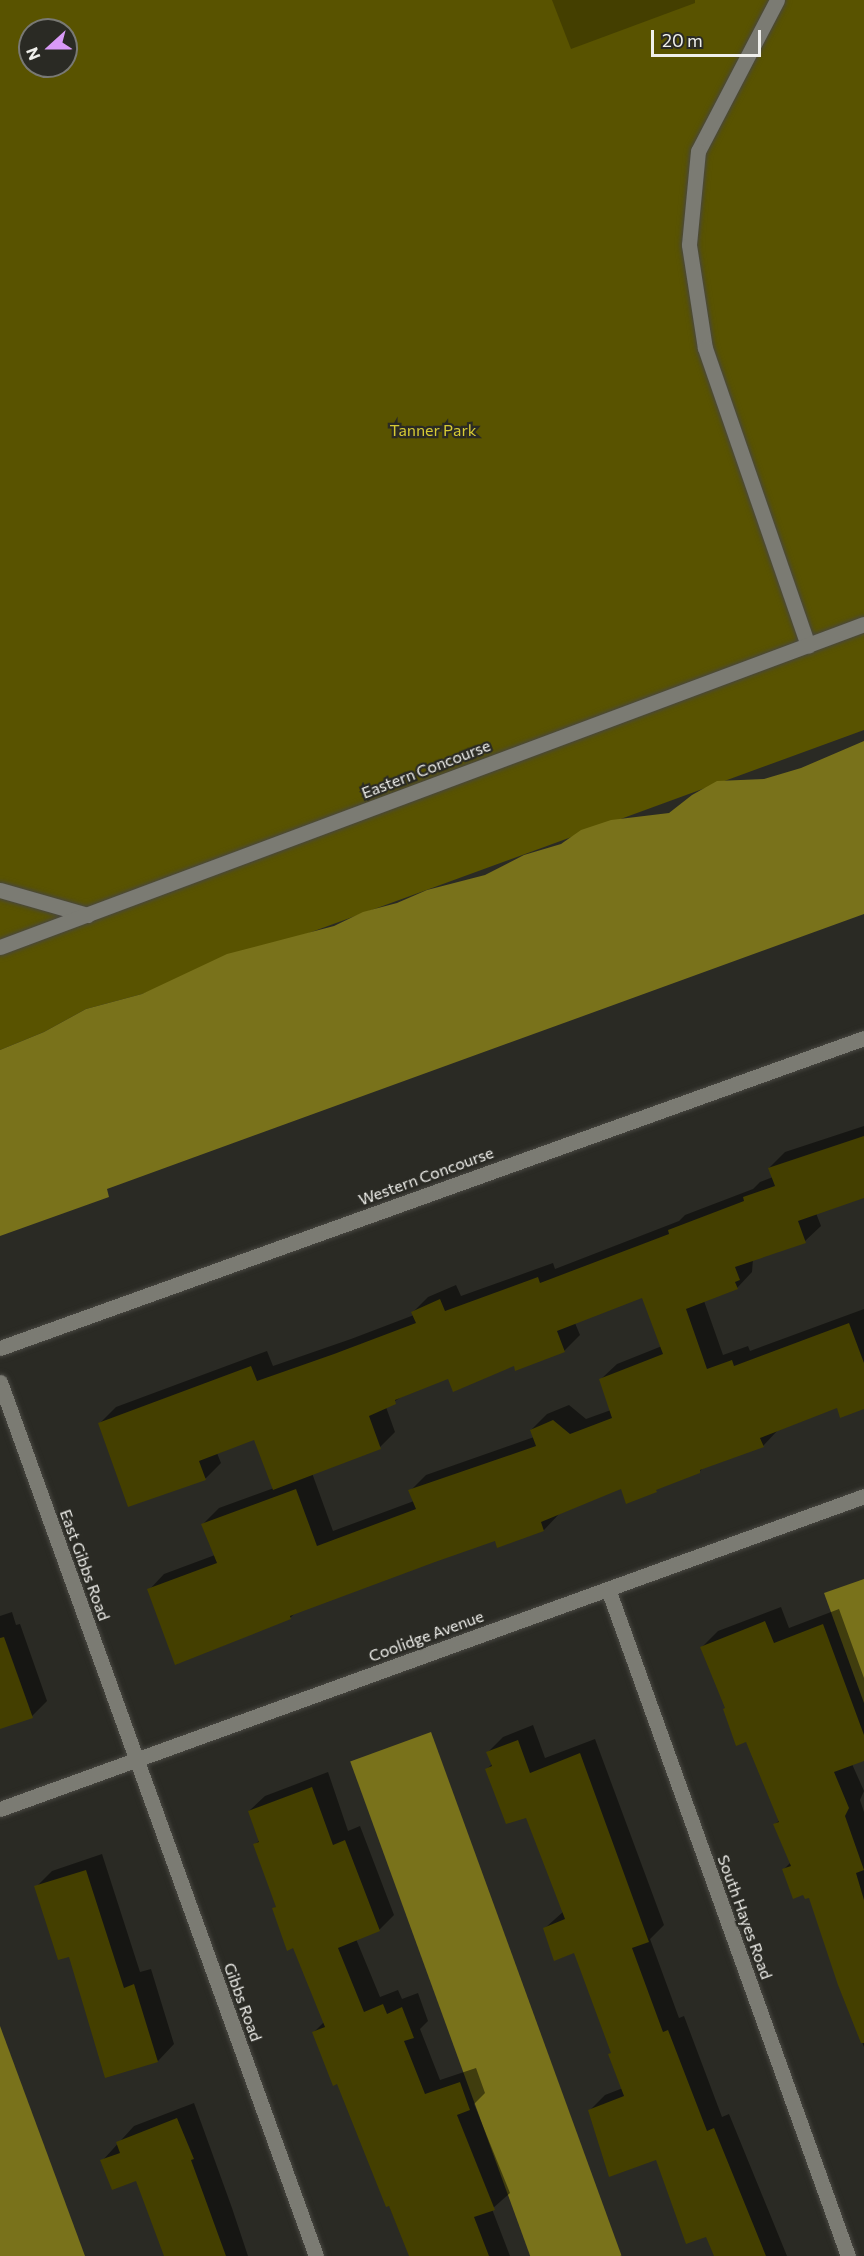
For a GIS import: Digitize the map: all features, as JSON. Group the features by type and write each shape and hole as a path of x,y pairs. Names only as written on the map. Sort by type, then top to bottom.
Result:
{"street":[{"path":"777,0 698,151 689,245 705,348 807,646"},
{"name":"Eastern Concourse","path":"0,947 864,624"},
{"path":"0,890 87,915"},
{"name":"Western Concourse","path":"0,1348 864,1038"},
{"name":"East Gibbs Road","path":"0,1382 136,1760"},
{"name":"Coolidge Avenue","path":"0,1809 864,1496"},
{"name":"South Hayes Road","path":"609,1589 848,2256"},
{"name":"Gibbs Road","path":"136,1760 316,2256"}],"green space":[{"name":"Tanner Park","path":"0,0 864,0 864,730 142,994 86,1009 44,1032 0,1050"}],"shaded area":[{"path":"864,741 864,914 107,1189 109,1197 0,1236 0,1050 44,1032 86,1009 142,994 227,954 334,926 363,912 397,903 427,890 485,875 524,855 561,844 581,830 611,820 669,813 692,795 717,781 764,779 801,768"},
{"path":"864,1579 864,1703 824,1593"},
{"path":"431,1732 622,2255 530,2256 350,1761"},
{"path":"0,2026 85,2256 0,2256"}],"building":[{"path":"552,0 695,0 695,3 571,49"},
{"path":"864,1136 864,1198 798,1221 806,1243 735,1267 740,1280 735,1282 738,1289 686,1309 707,1369 732,1360 734,1366 849,1323 864,1363 864,1409 840,1418 837,1408 760,1438 764,1447 700,1470 700,1473 656,1490 657,1492 626,1504 621,1489 541,1522 544,1531 497,1548 495,1541 435,1562 290,1616 291,1619 175,1665 147,1589 217,1563 201,1524 296,1489 317,1546 416,1509 408,1490 536,1446 530,1430 553,1420 570,1434 612,1418 599,1379 663,1354 642,1298 557,1331 565,1352 515,1371 514,1366 453,1392 448,1379 395,1400 396,1404 369,1416 381,1449 273,1490 254,1440 199,1461 206,1480 128,1507 98,1423 251,1366 257,1381 334,1354 416,1323 411,1312 440,1299 445,1311 538,1277 540,1283 669,1234 668,1230 744,1201 743,1197 775,1186 768,1168"},
{"path":"765,1621 774,1643 823,1624 864,1735 864,1761 834,1772 849,1808 845,1816 864,1870 856,1873 864,1900 864,2043 861,2043 838,1985 809,1898 805,1899 803,1895 793,1899 782,1869 791,1866 773,1824 779,1822 746,1742 736,1746 723,1709 725,1708 700,1647"},
{"path":"4,1637 33,1718 0,1729 0,1638"},
{"path":"518,1740 530,1773 580,1753 649,1942 632,1948 663,2032 668,2030 707,2131 714,2128 766,2256 714,2256 706,2237 686,2244 656,2160 609,2177 588,2110 624,2096 608,2054 611,2053 574,1953 554,1961 543,1928 565,1919 526,1818 506,1824 485,1769 492,1766 486,1752"},
{"path":"312,1787 333,1845 345,1840 380,1931 338,1948 364,2012 383,2004 387,2014 402,2007 414,2038 404,2041 425,2094 460,2082 470,2110 457,2115 495,2210 474,2217 489,2256 409,2256 389,2206 386,2207 337,2084 333,2086 312,2032 325,2027 293,1948 287,1951 272,1908 276,1907 253,1844 259,1842 248,1811"},
{"path":"86,1870 124,1988 134,1984 158,2062 105,2078 69,1957 58,1960 34,1886"},
{"path":"177,2118 194,2159 191,2160 226,2256 164,2256 136,2181 112,2190 100,2160 120,2153 116,2142"}]}
